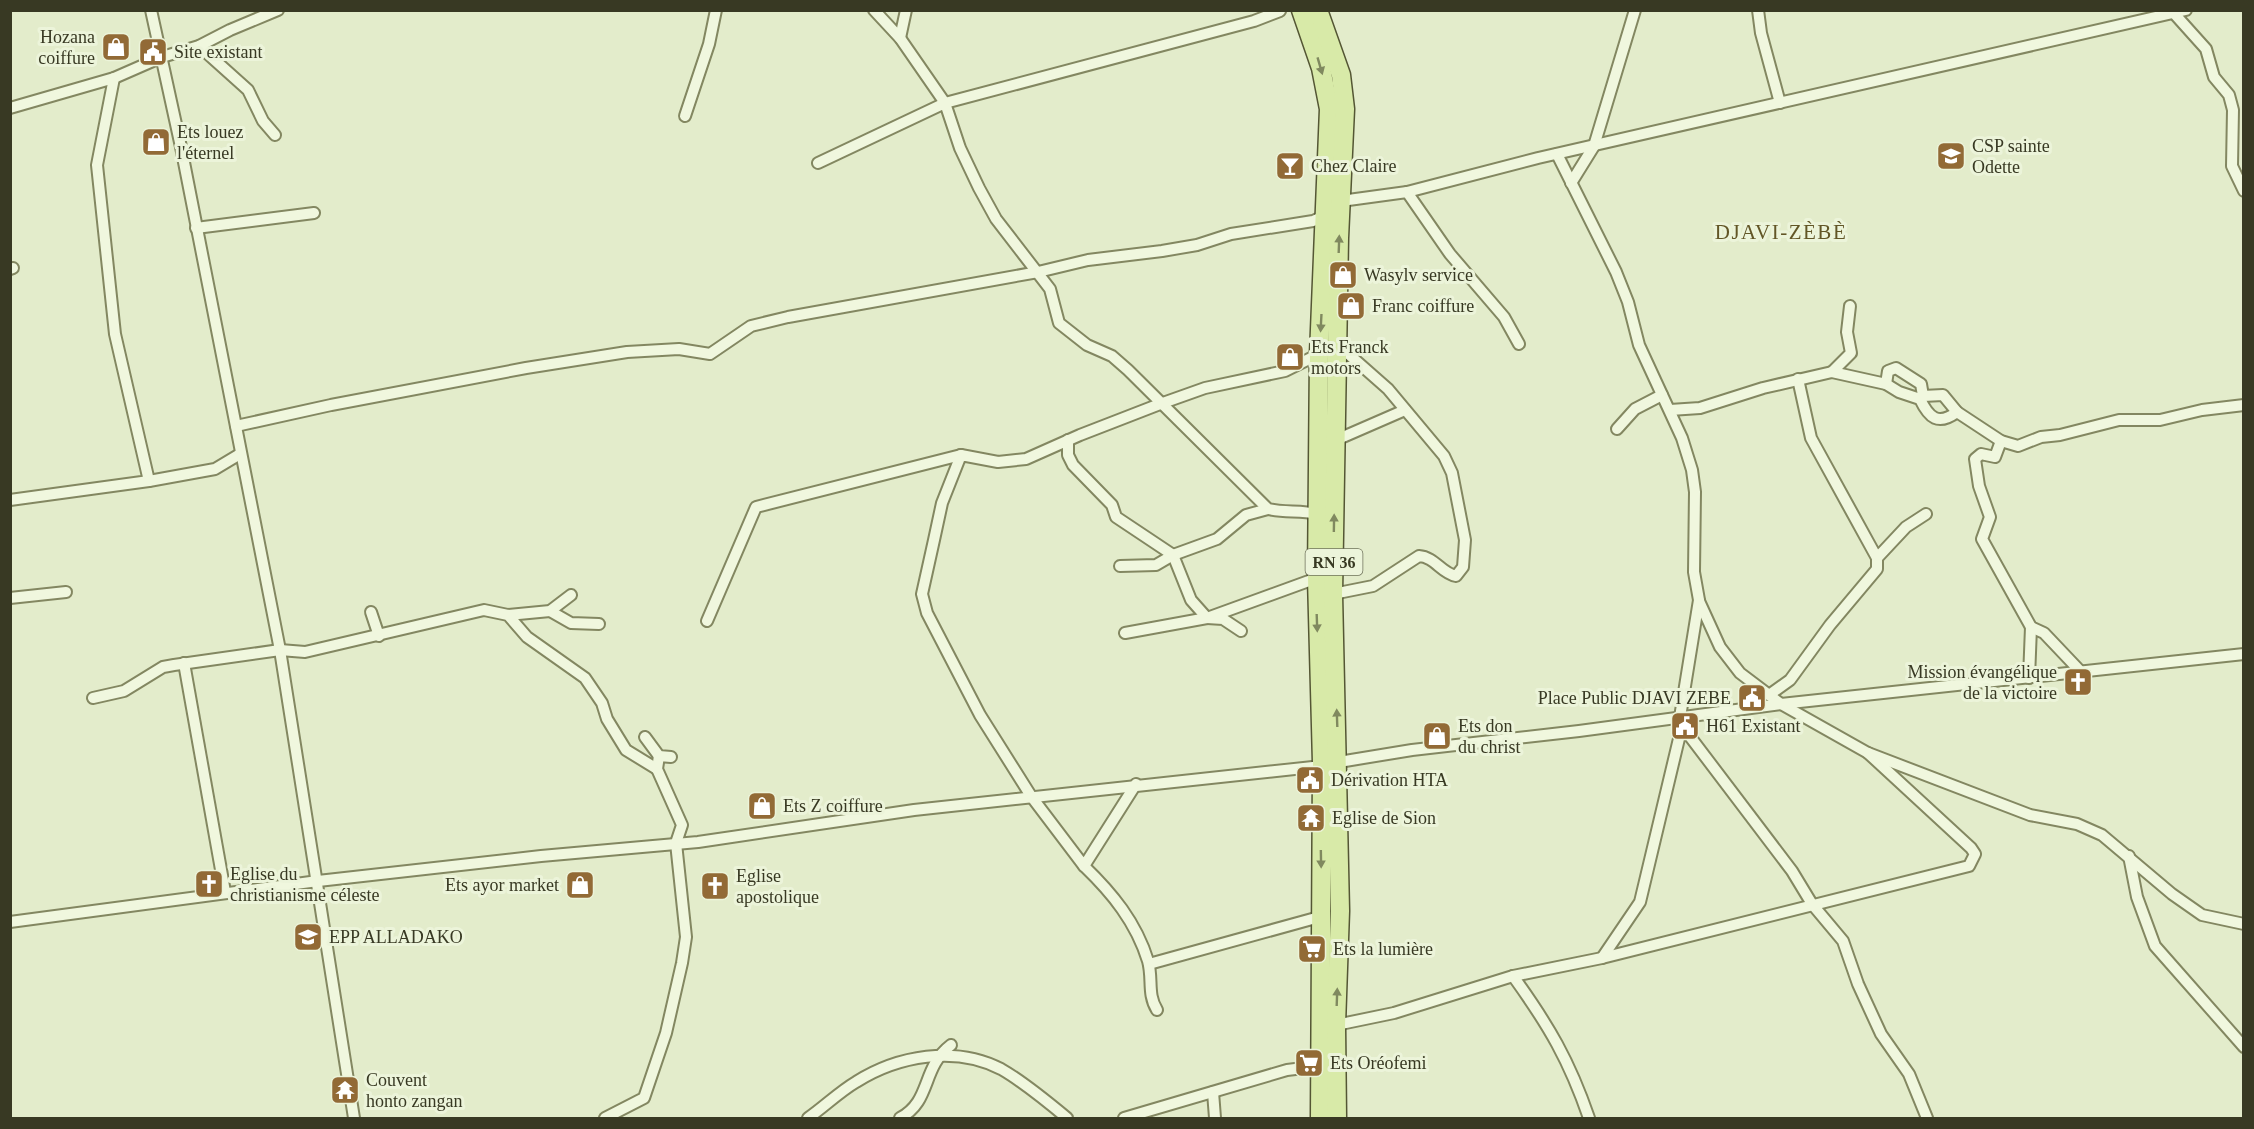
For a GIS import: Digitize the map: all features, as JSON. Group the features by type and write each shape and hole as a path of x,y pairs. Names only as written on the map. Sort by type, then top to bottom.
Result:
{"main road":[{"name":"RN 36","path":"1301,10 1322,68 1329,109 1319,354 1317,578 1340,911 1336,1025 1337,1119"},
{"name":"RN 36","path":"1318,10 1341,75 1345,118 1337,344 1330,764 1323,916 1320,1119"}],"street":[{"path":"151,10 280,650 354,1119"},
{"path":"10,108 114,78 162,57 199,46 248,16 278,10"},
{"path":"685,116 709,44 716,10"},
{"path":"874,10 900,38 945,103 960,148 996,219 1050,289 1059,322 1063,328 1094,350 1112,356 1268,509"},
{"path":"900,38 906,10"},
{"path":"1571,183 1594,146 1635,10"},
{"path":"1758,10 1761,33 1780,103"},
{"path":"1341,201 1407,192 1557,154 2186,10"},
{"path":"818,163 945,103 1254,21 1280,11"},
{"path":"2171,12 2206,49 2214,78 2229,95 2233,110 2232,166 2244,191"},
{"path":"199,46 248,90 263,121 275,135"},
{"path":"114,78 97,165 116,334 149,481"},
{"path":"1557,154 1616,272 1628,303 1639,345 1682,438 1693,481 1694,572 1699,600 1720,647 1740,674 1781,704 1868,753 2030,815 2077,824 2102,835 2151,877 2202,915 2244,924"},
{"path":"1407,192 1450,254 1504,317 1519,344"},
{"path":"196,228 314,213"},
{"path":"236,426 331,405 627,352 679,349 710,354 751,326 1038,272 1088,260 1197,245 1231,234 1313,221 1326,215"},
{"path":"1832,372 1851,353 1847,332 1850,306"},
{"path":"1333,594 1373,586 1419,556 1428,557 1449,575 1456,576 1463,567 1465,540 1452,473 1434,442 1388,389 1337,344"},
{"path":"707,621 756,507 962,455 998,462 1012,462 1043,453 1068,440 1205,388 1285,371 1319,354"},
{"path":"1886,384 1888,371 1896,368 1921,384 1922,398 1927,413 1936,419 1948,419 1957,412"},
{"path":"1670,410 1700,408 1798,379 1832,372 1886,384 1899,392 1922,398 1943,395 1957,412 2001,441 2018,446 2041,436 2060,435 2119,420 2160,420 2244,405"},
{"path":"1769,695 1790,681 1830,625 1877,569 1877,558 1811,438 1798,379"},
{"path":"1617,429 1635,409 1662,395"},
{"path":"1336,440 1406,410"},
{"path":"1068,440 1068,455 1073,465 1112,505 1116,517 1173,555 1191,600 1207,618 1223,619 1241,631"},
{"path":"2001,441 1995,457 1980,454 1975,459 1979,486 1990,517 1982,539 2031,627 2029,678"},
{"path":"10,500 149,481 215,469 240,454"},
{"path":"962,455 942,503 922,594 927,613 980,715 1031,796 1084,866 1126,913 1149,964 1151,1000 1157,1010"},
{"path":"1120,566 1156,565 1173,555 1217,539 1251,512 1268,509 1284,512 1294,509 1317,514"},
{"path":"1877,558 1906,527 1926,514"},
{"path":"1125,633 1207,618 1317,578"},
{"path":"10,598 66,592"},
{"path":"93,698 124,691 163,668 184,663 280,650 305,652 483,610 508,615 550,611 571,595"},
{"path":"1602,958 1640,902 1681,722 1699,600"},
{"path":"550,611 571,623 599,624"},
{"path":"371,612 379,636"},
{"path":"508,615 527,637 585,678 602,703 607,719 626,750 657,769"},
{"path":"2031,627 2044,633 2081,672"},
{"path":"10,922 225,892 676,843 1031,796 1330,764 1412,750 1681,722 1781,704 2244,654"},
{"path":"184,663 225,892"},
{"path":"1681,722 1792,871 1812,904 1843,941 1858,984 1881,1034 1909,1074 1927,1119"},
{"path":"605,1119 644,1098 666,1033 686,937 676,843 682,825 657,769 659,756 645,737"},
{"path":"1336,1025 1394,1013 1513,976 1602,958 1969,866 1975,854 1971,848 1868,753"},
{"path":"659,756 671,757"},
{"path":"1084,866 1136,784"},
{"path":"2129,856 2137,897 2155,946 2244,1047"},
{"path":"1149,964 1323,916"},
{"path":"1513,976 1557,1039 1574,1076 1589,1119"},
{"path":"900,1119 913,1111 923,1097 926,1079 937,1055 951,1045"},
{"path":"808,1119 855,1082 884,1067 937,1055 971,1060 1000,1069 1067,1119"},
{"path":"1129,1118 1287,1070 1320,1066"},
{"path":"1212,1092 1215,1119"},
{"path":"820,1110 830,1119"}],"place":[{"name":"Hozana coiffure","path":"116,47"},
{"name":"Site existant","path":"153,52"},
{"name":"Ets louez l'éternel","path":"156,142"},
{"name":"CSP sainte Odette","path":"1951,156"},
{"name":"Chez Claire","path":"1290,166"},
{"name":"Wasylv service","path":"1343,275"},
{"name":"Franc coiffure","path":"1351,306"},
{"name":"Ets Franck motors","path":"1290,357"},
{"name":"Mission évangélique de la victoire","path":"2078,682"},
{"name":"Place Public DJAVI ZEBE","path":"1752,698"},
{"name":"H61 Existant","path":"1685,726"},
{"name":"Ets don du christ","path":"1437,736"},
{"name":"Dérivation HTA","path":"1310,780"},
{"name":"Ets Z coiffure","path":"762,806"},
{"name":"Eglise de Sion","path":"1311,818"},
{"name":"Eglise du christianisme céleste","path":"209,884"},
{"name":"Ets ayor market","path":"580,885"},
{"name":"Eglise apostolique","path":"715,886"},
{"name":"EPP ALLADAKO","path":"308,937"},
{"name":"Ets la lumière","path":"1312,949"},
{"name":"Ets Oréofemi","path":"1309,1063"},
{"name":"Couvent honto zangan","path":"345,1090"}],"district":[{"name":"DJAVI-ZÈBÈ","path":"1781,232"}]}
